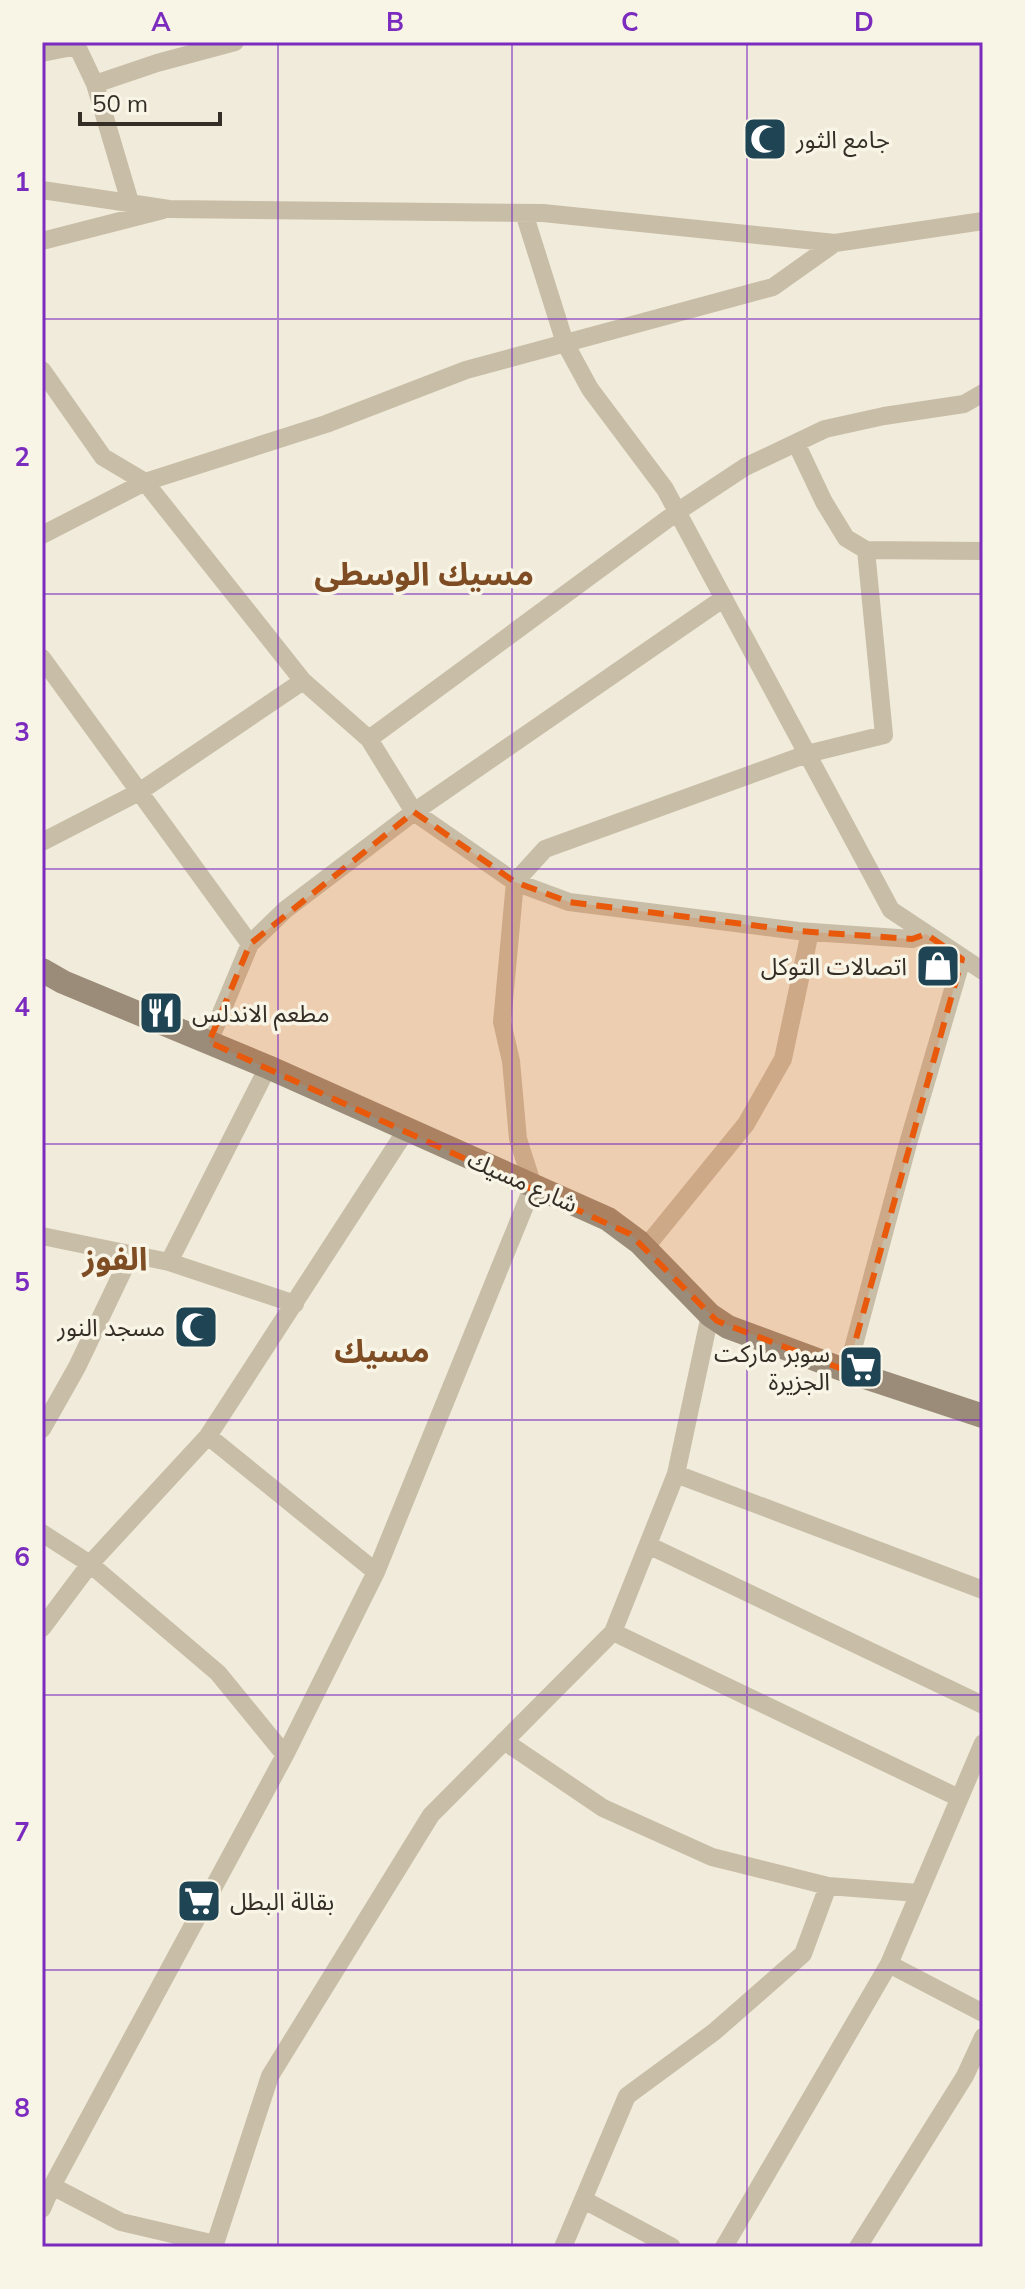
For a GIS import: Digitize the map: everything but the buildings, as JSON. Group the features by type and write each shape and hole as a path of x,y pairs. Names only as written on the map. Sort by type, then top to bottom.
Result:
{"street":[{"path":"95,84 235,42"},
{"path":"42,53 76,44 95,84 130,202"},
{"path":"42,190 169,209 524,213 835,243 983,221"},
{"path":"42,241 169,209"},
{"path":"524,213 565,343 590,389 665,489 891,910 983,971"},
{"path":"42,535 145,482 326,424 466,370 773,287 835,243"},
{"path":"42,370 103,457 145,482 303,681 369,739 414,812 515,882 569,902 810,932 912,939 926,934"},
{"path":"369,739 677,512 745,467 825,429 964,404 983,393"},
{"path":"796,443 824,502 846,538 866,550 983,551"},
{"path":"42,2209 285,1755 376,1572 533,1186 518,1139 511,1061 502,1022 515,882 545,849 807,754 884,735 866,550"},
{"path":"209,1042 250,944 285,910 414,812 724,598"},
{"path":"42,658 250,944"},
{"path":"42,842 139,792 303,681"},
{"path":"645,1248 746,1124 783,1059 810,932"},
{"path":"847,1371 962,959"},
{"name":"شارع مسيك","path":"42,970 63,982 268,1067 608,1219 645,1248 710,1315 728,1327 983,1416"},
{"path":"169,1262 268,1067"},
{"path":"42,1628 90,1564 208,1436 407,1129"},
{"path":"42,1236 169,1262 295,1304"},
{"path":"42,1429 77,1367 131,1254"},
{"path":"52,2186 121,2222 214,2245 270,2076 431,1815 613,1632 676,1474 710,1315"},
{"path":"208,1436 376,1572"},
{"path":"676,1474 983,1590"},
{"path":"42,1533 90,1564 218,1673 285,1755"},
{"path":"648,1545 983,1705"},
{"path":"613,1632 959,1798"},
{"path":"504,1741 603,1808 712,1857 828,1886 918,1893"},
{"path":"724,2247 889,1964 983,1743"},
{"path":"563,2247 627,2096 714,2032 803,1954 828,1886"},
{"path":"889,1964 983,2013"},
{"path":"858,2247 965,2076 983,2037"},
{"path":"584,2200 672,2247"}],"highlighted area":[{"path":"414,812 515,882 569,902 798,931 912,939 926,934 962,959 847,1371 717,1321 630,1234 209,1042 250,944"}],"place":[{"name":"جامع الثور","path":"765,139"},
{"name":"اتصالات التوكل","path":"938,966"},
{"name":"مطعم الاندلس","path":"161,1013"},
{"name":"مسجد النور","path":"196,1327"},
{"name":"سوبر ماركت الجزيرة","path":"861,1367"},
{"name":"بقالة البطل","path":"199,1901"}],"district":[{"name":"مسيك الوسطى","path":"424,573"},
{"name":"الفوز","path":"115,1258"},
{"name":"مسيك","path":"382,1350"}]}
